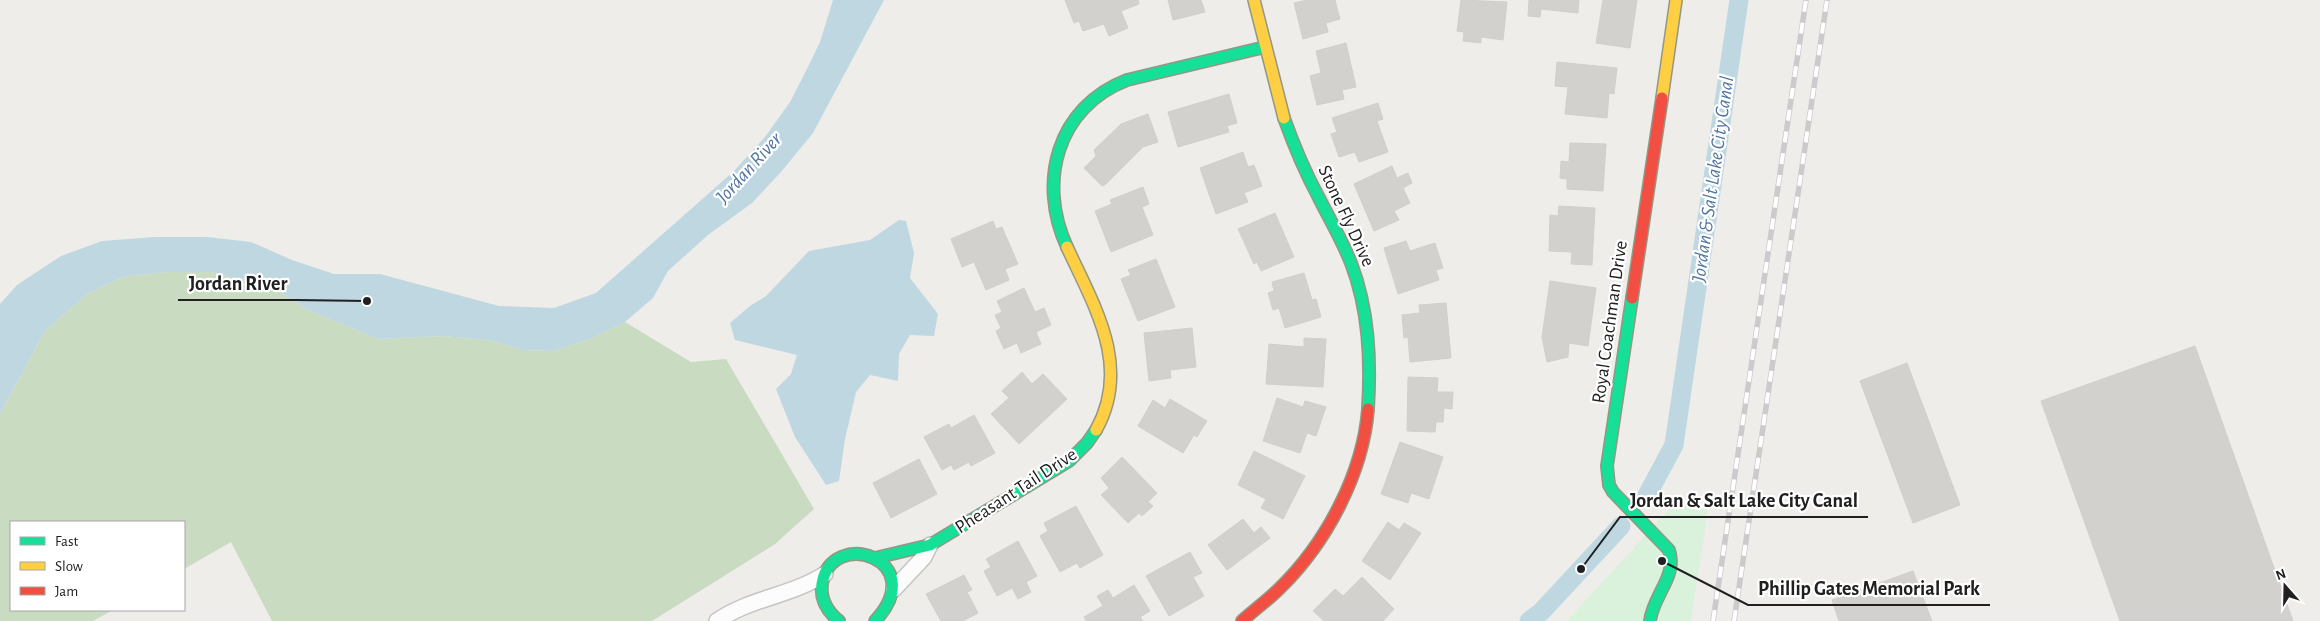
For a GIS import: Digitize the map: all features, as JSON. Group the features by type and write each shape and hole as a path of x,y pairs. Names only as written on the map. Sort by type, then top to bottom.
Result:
{"street":[{"name":"Stone Fly Drive","path":"1242,621 1264,604 1302,566 1330,525 1348,488 1363,446 1370,395 1369,341 1364,309 1354,270 1298,156 1281,106 1254,0"},
{"name":"Royal Coachman Drive","path":"1650,621 1657,595 1670,575 1672,555 1613,492 1609,485 1607,466 1676,0"},
{"name":"Pheasant Tail Drive","path":"875,558 930,545 1068,461 1088,442 1098,429 1112,382 1108,339 1063,242 1053,211 1051,176 1060,145 1068,129 1089,103 1117,84 1265,47"},
{"name":"Pheasant Tail Drive","path":"894,589 924,557 930,545"},
{"path":"837,621 830,613 823,599 822,584 825,574 830,566 847,555 866,555 875,558 889,571 894,589 891,609 875,621"},
{"path":"717,621 747,604 803,587 825,574"}],"green space":[{"path":"166,272 211,272 269,286 308,310 378,339 443,336 488,340 523,350 554,351 588,340 625,322 691,362 726,359 814,509 775,544 652,621 272,621 231,542 185,568 185,521 10,521 10,611 111,611 93,621 0,621 0,414 45,331 87,294 123,277"},
{"path":"1676,502 1708,510 1691,621 1567,621"}],"water":[{"path":"833,0 884,0 813,133 752,203 708,235 668,271 653,298 625,322 588,340 554,351 523,350 488,340 443,336 378,339 308,310 269,286 211,272 166,272 123,277 87,294 45,331 0,414 0,304 17,285 61,256 102,241 155,237 207,237 251,242 292,260 334,274 380,274 499,306 554,308 596,293 734,171 765,137 790,102 806,71 820,42"},
{"path":"899,220 906,221 914,253 910,278 938,314 934,336 910,335 899,354 898,381 870,375 856,392 845,439 839,481 826,485 795,437 776,389 791,374 797,355 735,340 730,323 750,306 766,296 809,251 870,240"}],"building":[{"path":"1065,0 1138,0 1139,4 1121,11 1128,28 1109,36 1104,24 1083,31 1079,21 1074,23"},
{"path":"1168,0 1201,0 1205,12 1173,20"},
{"path":"1307,0 1335,0 1340,19 1326,23 1328,32 1303,39 1294,3"},
{"path":"1461,0 1507,2 1503,40 1481,37 1481,43 1463,41 1464,32 1457,31"},
{"path":"1529,0 1579,0 1578,13 1541,9 1540,17 1528,16"},
{"path":"1603,0 1637,0 1630,48 1596,43"},
{"path":"1346,43 1356,87 1342,90 1344,99 1317,105 1310,76 1321,73 1316,51"},
{"path":"1557,62 1617,68 1614,94 1609,93 1607,118 1565,114 1568,87 1555,86"},
{"path":"1229,94 1237,123 1227,126 1229,132 1178,147 1168,112"},
{"path":"1378,103 1383,119 1377,121 1388,152 1359,162 1355,152 1339,157 1331,134 1337,132 1332,118"},
{"path":"1148,114 1158,142 1143,147 1102,186 1084,168 1096,156 1094,150 1121,124"},
{"path":"1570,143 1606,144 1603,191 1567,189 1567,179 1560,178 1561,161 1569,162"},
{"path":"1243,152 1248,167 1254,165 1262,186 1244,193 1248,202 1216,214 1200,168"},
{"path":"1392,166 1397,178 1408,173 1412,183 1403,188 1410,203 1394,211 1399,220 1374,231 1354,184"},
{"path":"1143,187 1149,204 1142,207 1153,235 1111,252 1095,211 1112,204 1110,200"},
{"path":"1559,206 1595,208 1592,265 1571,264 1572,252 1549,251 1550,215 1558,216"},
{"path":"1275,213 1294,257 1261,271 1257,262 1254,264 1238,229"},
{"path":"993,221 996,229 1002,227 1018,264 1005,269 1009,280 986,290 974,262 962,267 951,239"},
{"path":"1406,241 1410,251 1435,243 1443,268 1436,270 1439,280 1398,294 1384,248"},
{"path":"1156,259 1175,307 1138,321 1121,279 1131,275 1128,270"},
{"path":"1304,273 1312,300 1316,299 1321,317 1285,328 1279,308 1273,310 1268,293 1274,291 1272,282"},
{"path":"1550,281 1596,288 1588,346 1569,343 1568,357 1547,362 1542,337"},
{"path":"1024,288 1035,312 1044,308 1051,325 1036,332 1041,344 1021,353 1017,343 1004,349 996,331 1001,328 995,315 1002,312 997,301"},
{"path":"1446,303 1451,358 1410,362 1408,337 1404,338 1402,315 1420,313 1419,305"},
{"path":"1192,328 1196,367 1170,370 1171,378 1149,381 1144,333"},
{"path":"1304,338 1326,339 1323,387 1266,384 1269,344 1304,347"},
{"path":"2195,346 2293,621 2120,621 2041,401"},
{"path":"1907,363 1960,505 1913,523 1860,381"},
{"path":"1022,372 1032,384 1043,374 1067,399 1019,444 991,414 1009,398 1002,391"},
{"path":"1408,377 1438,378 1437,392 1453,392 1452,409 1444,408 1443,422 1436,422 1435,432 1407,431"},
{"path":"1277,398 1303,407 1305,401 1326,407 1316,436 1307,433 1300,453 1263,441"},
{"path":"1170,399 1207,421 1197,437 1194,435 1183,453 1138,426 1153,400 1165,408"},
{"path":"974,415 995,453 971,466 969,462 954,470 951,465 942,470 924,437 949,424 951,428"},
{"path":"1400,442 1443,457 1429,499 1411,493 1408,503 1381,494"},
{"path":"1254,451 1305,476 1283,519 1261,508 1266,499 1238,485"},
{"path":"1122,457 1157,493 1148,502 1153,506 1142,516 1139,513 1128,523 1101,495 1109,488 1101,478"},
{"path":"919,459 937,494 891,518 873,483"},
{"path":"1076,506 1103,555 1080,568 1077,563 1060,572 1040,536 1048,531 1044,523"},
{"path":"1243,519 1254,533 1261,527 1270,538 1227,570 1208,545"},
{"path":"1388,522 1399,530 1404,523 1421,533 1390,580 1362,561"},
{"path":"1018,541 1037,576 1026,582 1031,592 1018,599 1012,588 997,596 984,571 991,567 986,559"},
{"path":"1190,552 1202,573 1193,577 1204,596 1169,616 1146,576"},
{"path":"1913,571 1932,621 1839,621 1832,600"},
{"path":"964,575 972,590 967,592 978,613 963,621 941,621 926,594"},
{"path":"1362,577 1394,609 1383,621 1324,621 1313,611 1335,589 1343,596"},
{"path":"1134,585 1150,611 1140,617 1143,621 1086,621 1084,617 1103,606 1097,596 1108,590 1113,598"}],"waterway":[{"name":"Jordan & Salt Lake City Canal","path":"1645,499 1674,445 1739,0"},
{"name":"Jordan & Salt Lake City Canal","path":"1529,621 1541,612 1621,526"}],"railway":[{"path":"1713,621 1806,0"},
{"path":"1734,621 1827,0"}],"traffic: fast":[{"path":"1067,247 1058,222 1054,197 1054,173 1060,149 1069,128 1084,108 1103,92 1127,80 1265,47"},
{"path":"1284,118 1304,169 1344,246 1357,281 1365,317 1369,354 1368,409"},
{"path":"1632,298 1607,466 1609,485 1613,492 1669,550 1671,559 1668,577 1652,612 1650,621"},
{"path":"875,558 930,545 1069,461 1087,443 1096,430"},
{"path":"839,621 831,614 826,605 822,595 822,584 829,566 842,557 858,554 873,558 886,567 892,581 889,600 875,621"}],"traffic: slow":[{"path":"1254,0 1284,118"},
{"path":"1662,98 1676,0"},
{"path":"1067,247 1098,314 1110,360 1110,383 1106,406 1096,430"}],"traffic: jam":[{"path":"1632,298 1662,98"},
{"path":"1242,621 1297,570 1327,529 1350,482 1359,458 1365,434 1368,409"}],"place":[{"name":"Jordan River","path":"367,301"},
{"name":"Phillip Gates Memorial Park","path":"1662,561"},
{"name":"Jordan & Salt Lake City Canal","path":"1581,569"}]}
